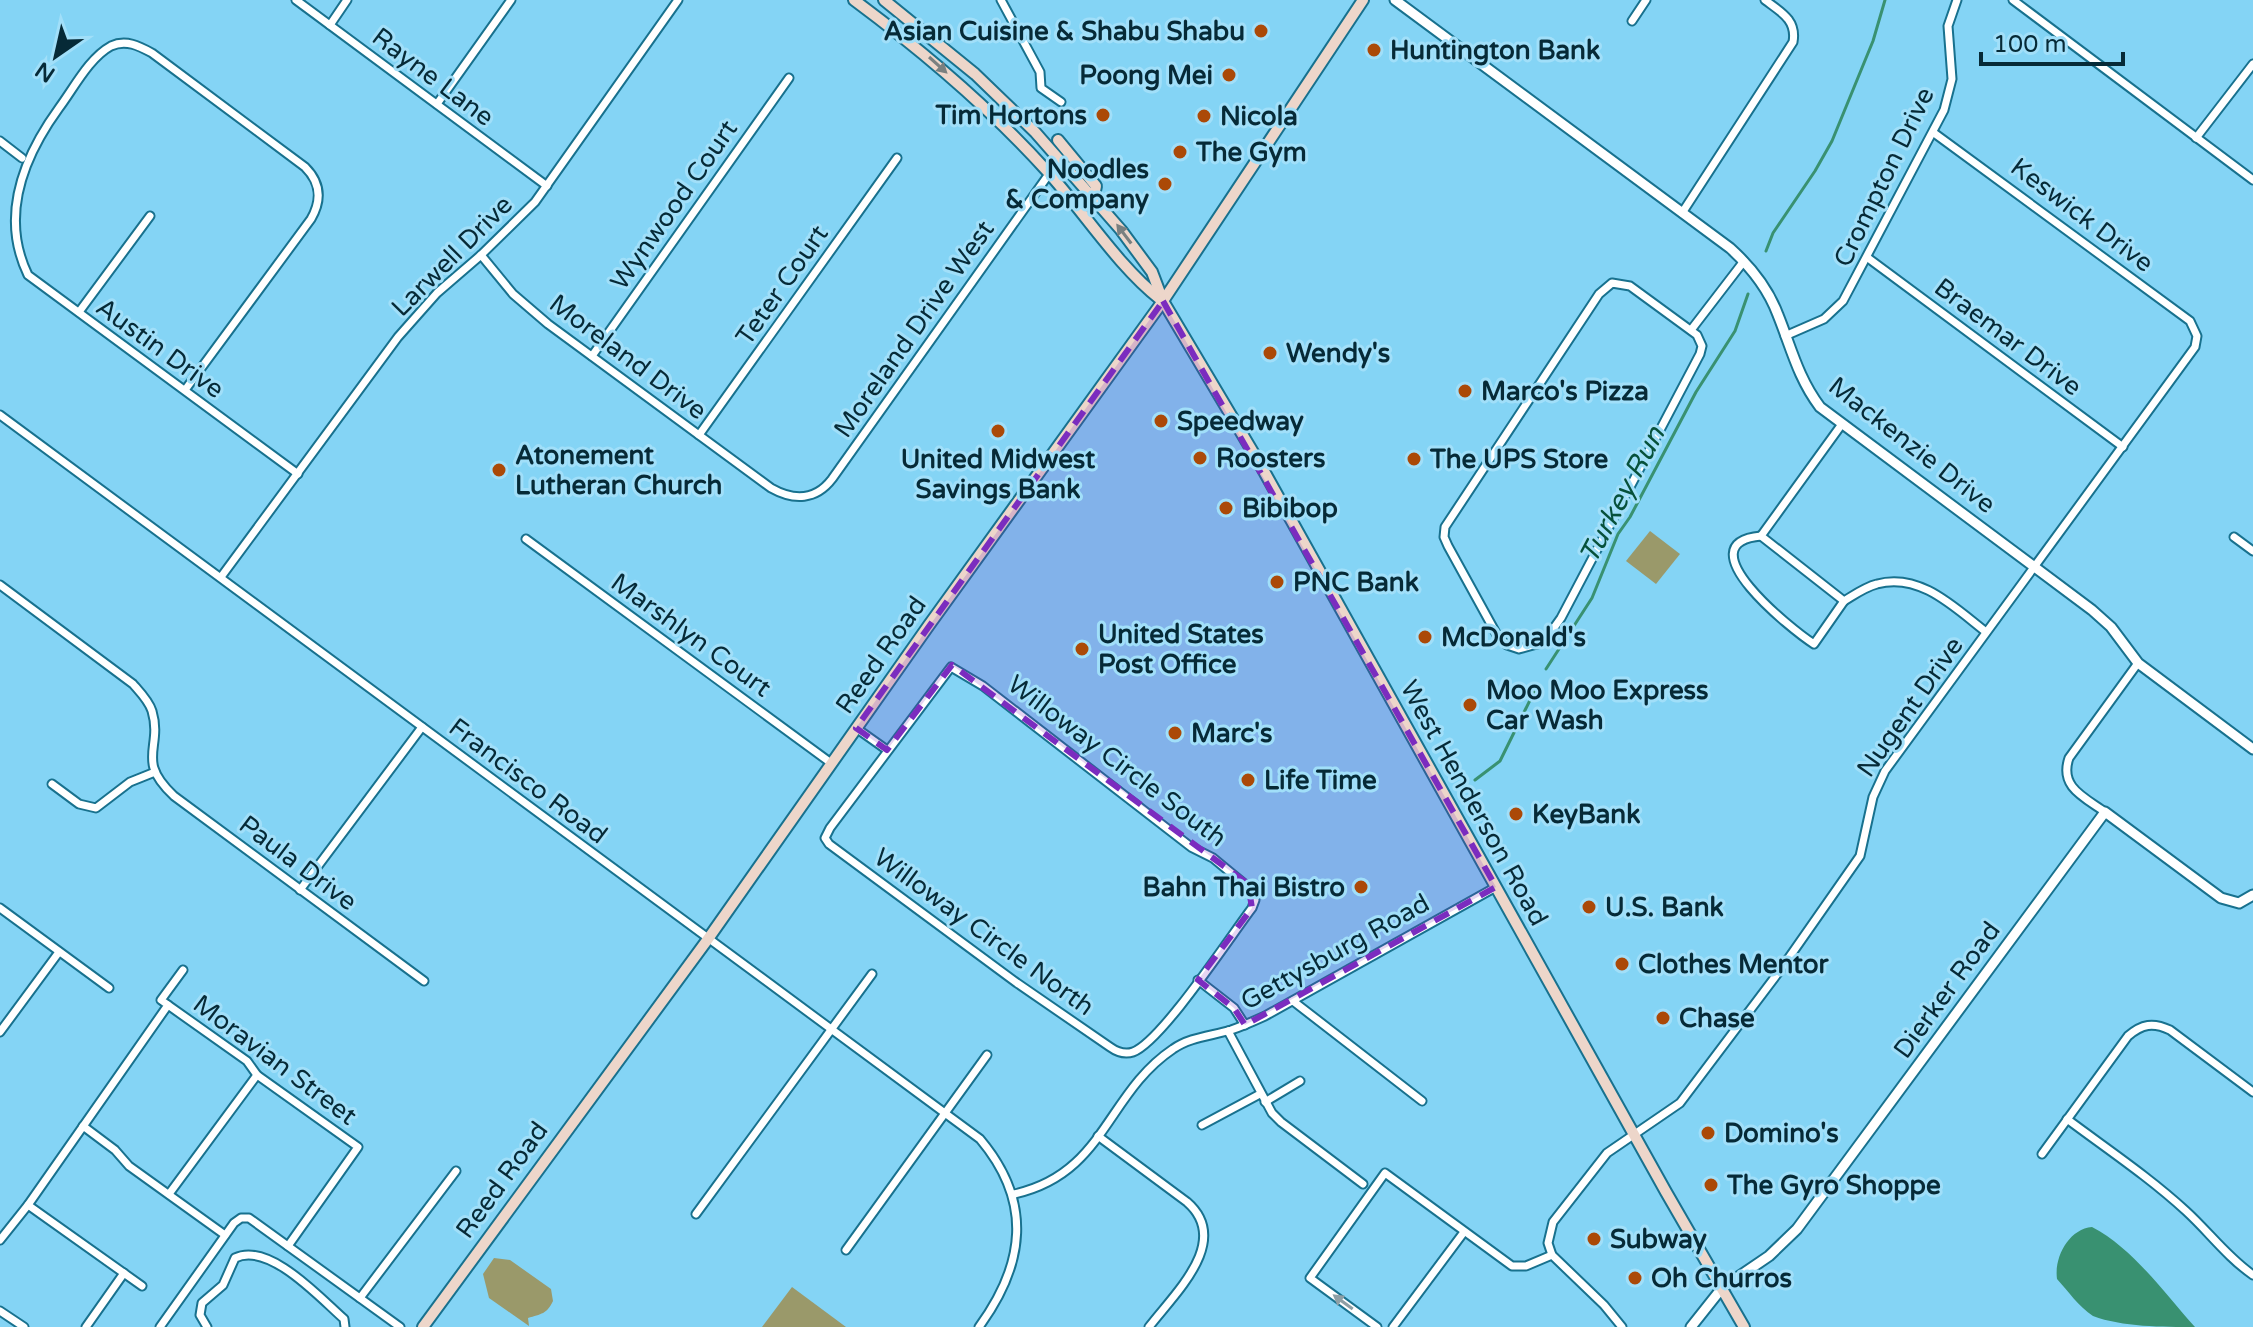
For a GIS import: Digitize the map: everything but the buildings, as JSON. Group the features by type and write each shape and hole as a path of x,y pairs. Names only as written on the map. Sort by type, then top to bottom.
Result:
{"main road":[{"name":"West Henderson Road","path":"854,0 929,57 995,117 1049,174 1138,282 1163,301"},
{"name":"West Henderson Road","path":"884,0 942,45 1007,103 1094,196 1152,272 1163,301 1266,475 1744,1327"},
{"name":"Reed Road","path":"423,1327 708,939 1163,301 1363,0"},
{"path":"1058,140 1096,186 1094,196"}],"street":[{"name":"Rayne Lane","path":"296,0 547,186"},
{"path":"330,25 347,0"},
{"path":"437,104 511,0"},
{"name":"Larwell Drive","path":"221,577 398,337 437,293 535,202 678,0"},
{"path":"1001,0 1040,72 1041,88 1061,102"},
{"name":"Mackenzie Drive","path":"1395,0 1744,261 1765,289 1807,390 1820,407 2101,618 2138,663 2253,749"},
{"path":"1632,21 1646,0"},
{"path":"1682,213 1788,51 1795,32 1792,23 1765,0"},
{"name":"Crompton Drive","path":"1785,336 1834,313 1849,293 1934,133 1950,94 1953,64 1948,26 1957,0"},
{"path":"2013,0 2253,180"},
{"path":"15,169 97,58 109,48 124,43 139,45 152,53 305,167 314,178 319,191 318,206 311,219 185,390"},
{"path":"2196,138 2253,64"},
{"name":"Wynwood Court","path":"592,356 789,78"},
{"name":"Keswick Drive","path":"1934,133 1952,143 2190,321 2197,336"},
{"path":"0,141 22,158"},
{"name":"Teter Court","path":"699,435 897,158"},
{"name":"Moreland Drive West","path":"804,497 820,491 832,479 1049,174"},
{"path":"79,312 150,216"},
{"name":"Moreland Drive","path":"481,255 530,309 592,356 771,488 787,496 804,497"},
{"name":"Austin Drive","path":"11,256 28,275 298,474"},
{"name":"Braemar Drive","path":"1868,258 2123,447"},
{"path":"1691,330 1744,261"},
{"path":"1618,282 1630,286 1691,330 1700,340 1700,354 1561,618 1537,644 1519,649 1507,645 1497,635 1448,546 1444,533 1448,523 1607,286 1618,282"},
{"name":"Nugent Drive","path":"1552,1255 1548,1243 1553,1222 1607,1153 1634,1132 1672,1110 1695,1085 1851,871 1866,837 1873,797 1885,771 2190,355 2197,336"},
{"name":"Francisco Road","path":"0,415 708,939 946,1111 992,1153 1014,1194"},
{"path":"1842,424 1761,536 1747,538 1734,548 1733,558 1742,577 1769,610 1814,644 1844,601 1872,585 1906,582 1938,596 1986,632"},
{"path":"1761,536 1844,601"},
{"path":"2234,537 2253,551"},
{"name":"Marshlyn Court","path":"526,539 831,763"},
{"path":"0,585 133,684 151,710 154,725 151,760 155,772 130,782 96,808 79,804 52,784"},
{"path":"2138,663 2069,758 2065,769 2068,782 2221,898 2239,903 2253,895"},
{"name":"Willoway Circle South","path":"887,750 951,667 983,686 1191,847 1213,858 1253,891 1255,900 1252,908 1198,980"},
{"path":"300,890 422,727"},
{"path":"856,728 887,750"},
{"name":"Willoway Circle North","path":"887,750 825,838 969,948 1110,1047 1125,1054 1135,1051 1156,1035 1198,980"},
{"name":"Paula Drive","path":"155,772 174,796 424,981"},
{"name":"Dierker Road","path":"1691,1327 1722,1288 1769,1256 1807,1217 2105,812"},
{"name":"Gettysburg Road","path":"1014,1194 1040,1187 1060,1177 1076,1163 1155,1063 1172,1049 1195,1038 1245,1025 1293,1001 1496,887"},
{"path":"0,908 109,988"},
{"path":"0,1032 59,952"},
{"path":"0,1240 28,1205 168,1005 161,1000 183,970"},
{"path":"696,1214 872,974"},
{"path":"1198,980 1234,1008 1245,1025"},
{"path":"1293,1001 1422,1101"},
{"name":"Moravian Street","path":"168,1005 247,1061 257,1075 358,1147 288,1246"},
{"path":"2042,1154 2128,1036 2147,1024 2170,1030 2253,1092"},
{"path":"1228,1031 1260,1094 1281,1122 1363,1184"},
{"path":"846,1250 987,1055"},
{"path":"169,1194 257,1075"},
{"path":"1265,1102 1300,1081"},
{"path":"1202,1125 1260,1094"},
{"path":"2067,1119 2163,1190 2208,1233 2225,1254 2253,1275"},
{"path":"83,1126 115,1150 129,1166 225,1235"},
{"path":"1098,1136 1195,1208 1204,1225 1204,1248 1192,1270 1149,1327"},
{"path":"360,1298 456,1171"},
{"path":"1377,1327 1310,1278 1385,1173 1512,1266 1526,1266 1552,1255 1598,1298 1622,1327"},
{"path":"979,1327 1001,1292 1015,1255 1014,1194"},
{"path":"28,1205 142,1286"},
{"path":"160,1327 234,1223 241,1218 249,1218 400,1327"},
{"path":"1393,1327 1464,1232"},
{"path":"207,1327 200,1315 202,1303 223,1285 233,1261 239,1255 265,1259 297,1275 344,1319 345,1327"},
{"path":"86,1327 124,1273"},
{"path":"0,1311 24,1327"}],"highlighted area":[{"path":"1163,301 1496,887 1245,1025 1234,1008 1198,980 1252,908 1248,884 952,665 887,750 856,728"}],"shaded area":[{"path":"1650,531 1680,554 1656,584 1626,561"},
{"path":"2092,1227 2135,1259 2195,1327 2117,1322 2093,1316 2083,1308 2057,1279 2058,1262 2070,1239"},
{"path":"494,1258 510,1260 551,1289 551,1305 543,1313 528,1318 529,1326 489,1298 483,1274"},
{"path":"792,1287 846,1327 762,1327"}],"waterway":[{"name":"Turkey Run","path":"1766,251 1773,233 1832,141 1873,41 1885,0"},
{"name":"Turkey Run","path":"1546,669 1592,598 1618,534 1696,392 1735,331 1748,294"},
{"name":"Turkey Run","path":"1475,780 1500,761 1535,690"}],"place":[{"name":"Asian Cuisine & Shabu Shabu","path":"1261,31"},
{"name":"Huntington Bank","path":"1374,50"},
{"name":"Poong Mei","path":"1229,75"},
{"name":"Tim Hortons","path":"1103,115"},
{"name":"Nicola","path":"1204,116"},
{"name":"The Gym","path":"1180,152"},
{"name":"Noodles & Company","path":"1165,184"},
{"name":"Wendy's","path":"1270,353"},
{"name":"Marco's Pizza","path":"1465,391"},
{"name":"Speedway","path":"1161,421"},
{"name":"United Midwest Savings Bank","path":"998,431"},
{"name":"Roosters","path":"1200,458"},
{"name":"The UPS Store","path":"1414,459"},
{"name":"Atonement Lutheran Church","path":"499,470"},
{"name":"Bibibop","path":"1226,508"},
{"name":"PNC Bank","path":"1277,582"},
{"name":"McDonald's","path":"1425,637"},
{"name":"United States Post Office","path":"1082,649"},
{"name":"Moo Moo Express Car Wash","path":"1470,705"},
{"name":"Marc's","path":"1175,733"},
{"name":"Life Time","path":"1248,780"},
{"name":"KeyBank","path":"1516,814"},
{"name":"Bahn Thai Bistro","path":"1361,887"},
{"name":"U.S. Bank","path":"1589,907"},
{"name":"Clothes Mentor","path":"1622,964"},
{"name":"Chase","path":"1663,1018"},
{"name":"Domino's","path":"1708,1133"},
{"name":"The Gyro Shoppe","path":"1711,1185"},
{"name":"Subway","path":"1594,1239"},
{"name":"Oh Churros","path":"1635,1278"}]}
